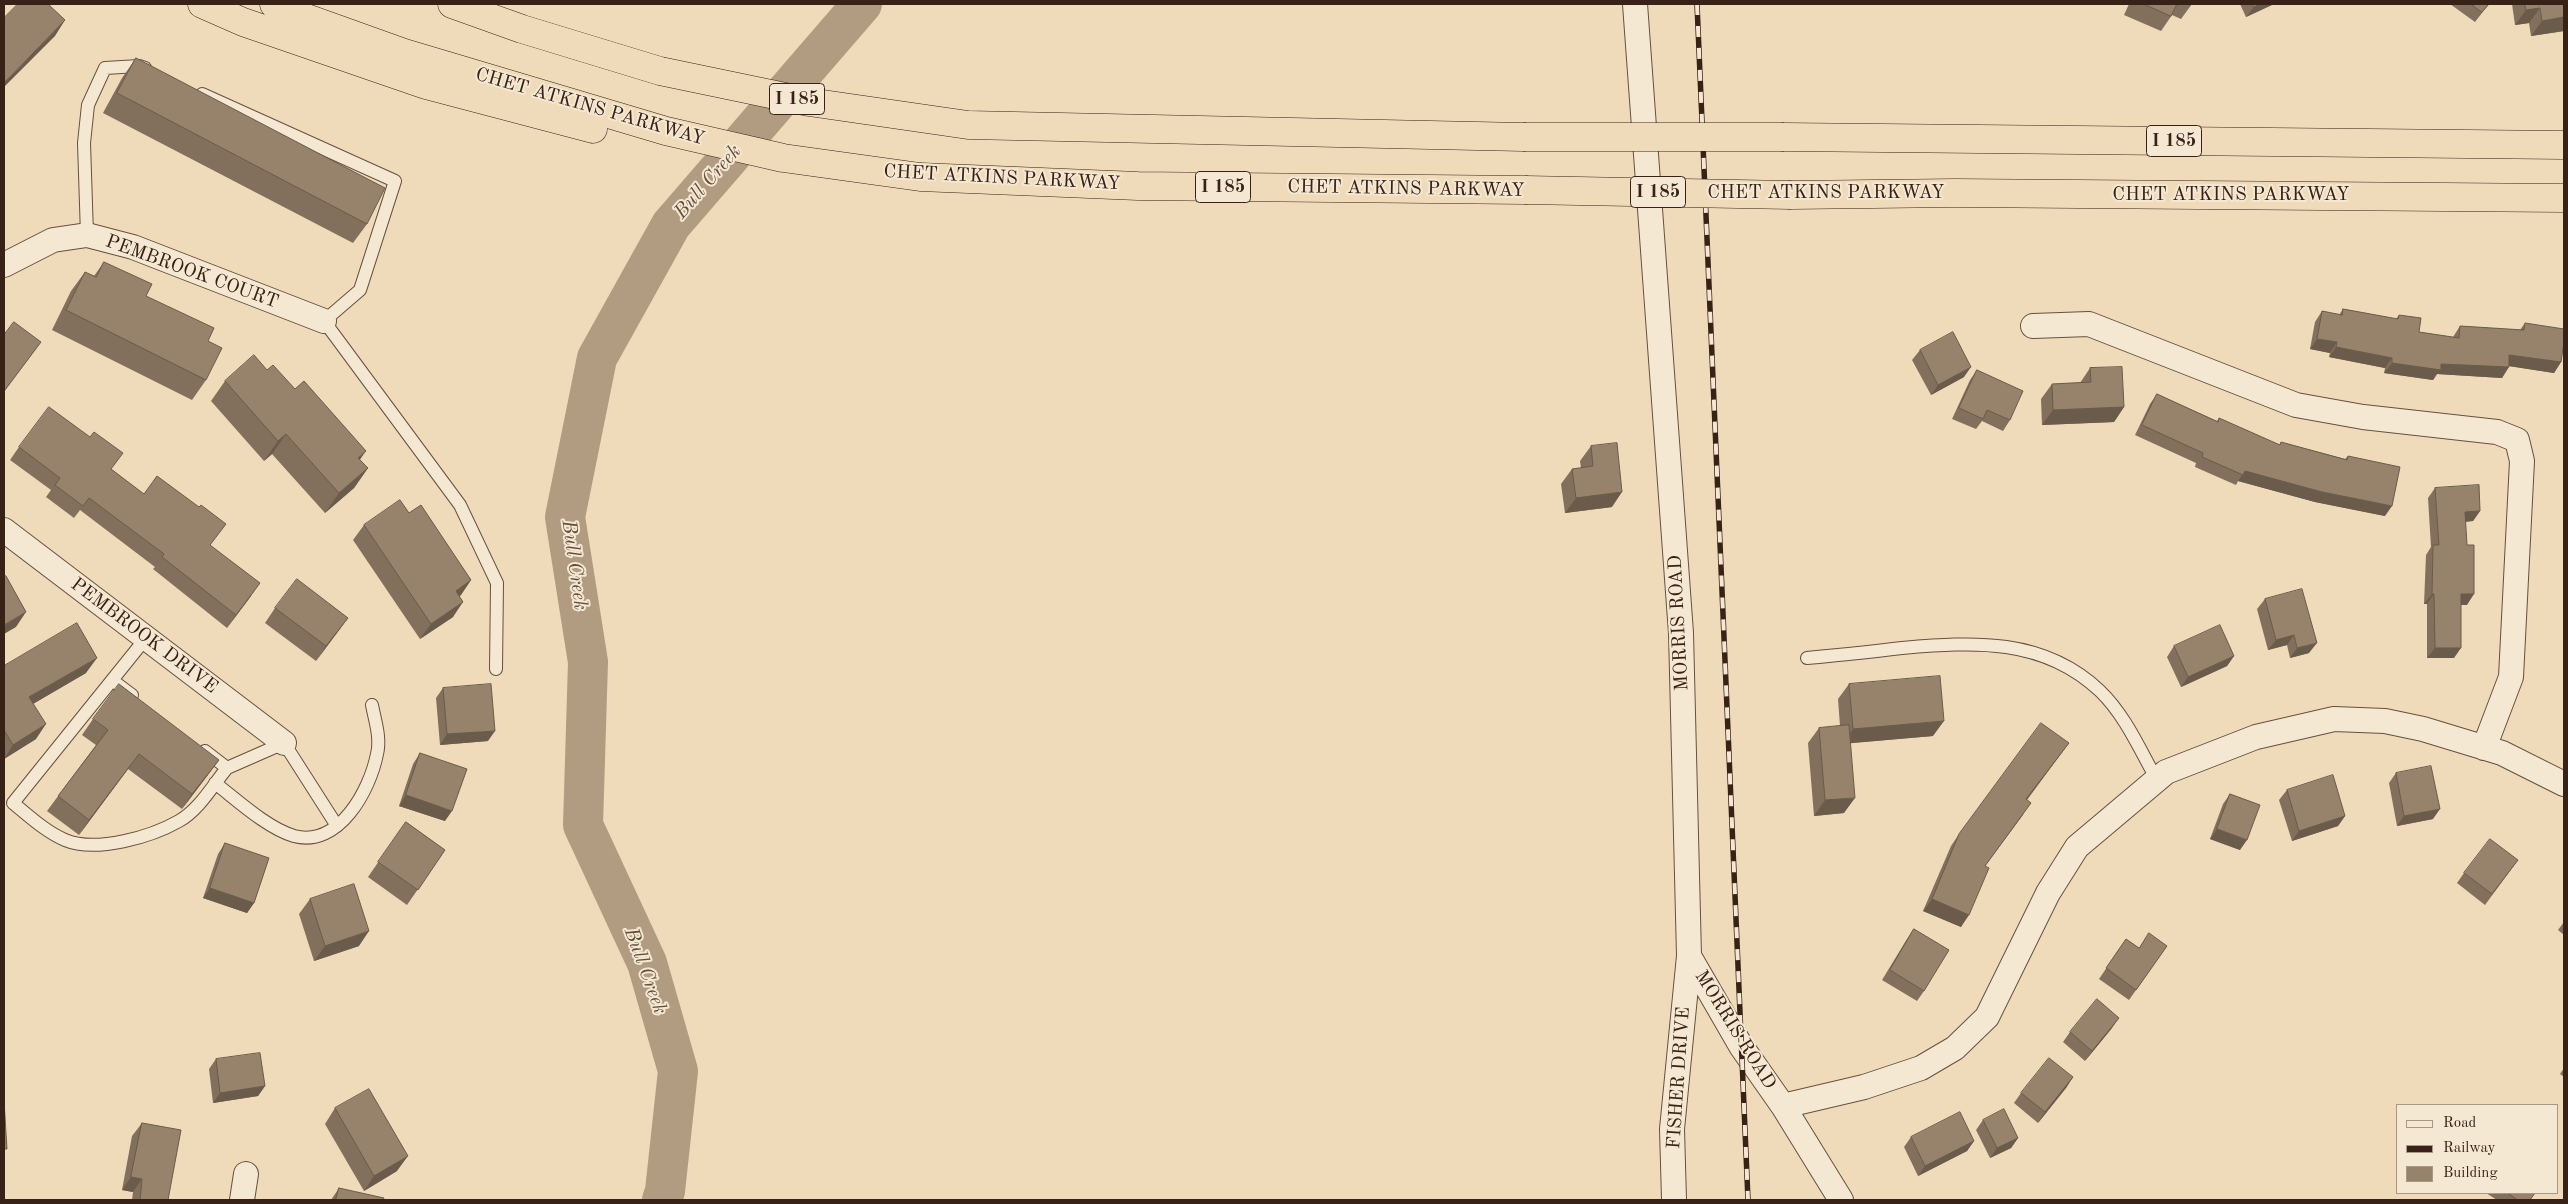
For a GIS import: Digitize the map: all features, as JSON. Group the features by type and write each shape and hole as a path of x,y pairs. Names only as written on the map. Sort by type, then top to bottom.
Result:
{"highway":[{"path":"202,4 243,22 426,85 574,114"},
{"name":"CHET ATKINS PARKWAY","path":"274,4 404,54 574,114 602,131 920,177 1138,186 1791,195 1956,193 2564,198"},
{"name":"I 185","path":"452,4 522,29 660,70 809,102 968,125 1523,137 1784,137 2564,145"}],"street":[{"name":"MORRIS ROAD","path":"1635,4 1681,633 1689,956 1741,1046 1783,1106 1841,1200"},
{"name":"PEMBROOK COURT","path":"4,264 53,240 87,236 134,247 324,320"},
{"path":"2033,326 2089,324 2296,405 2363,417 2498,432 2517,440 2522,461 2511,677 2484,748"},
{"name":"PEMBROOK DRIVE","path":"4,530 284,743"},
{"path":"1783,1106 1864,1087 1921,1068 1955,1048 1987,1017 2048,893 2077,847 2166,772 2256,737 2334,719 2385,721 2423,729 2502,753 2564,784"},
{"name":"FISHER DRIVE","path":"1674,1200 1672,1129 1689,956"},
{"path":"242,1200 246,1174"}],"lane":[{"path":"87,236 84,143 88,105 105,68 139,66 157,74"},
{"path":"192,89 395,181 360,290 324,320 460,505 497,583 496,669"},
{"path":"146,638 13,803 47,830 66,840 85,846 103,845 143,836 180,821 193,809 227,768 284,743 337,826"},
{"path":"1807,658 1958,643 1986,643 2022,648 2079,674 2100,691 2117,711 2157,780"},
{"path":"112,680 143,703"},
{"path":"215,783 279,830 296,836 318,836 337,826 355,805 368,780 378,753 378,734 372,705"},
{"path":"197,744 227,768"}],"building":[{"path":"18,4 48,4 65,20 4,83 4,18"},
{"path":"2144,4 2177,4 2171,16"},
{"path":"2471,4 2489,4 2482,12"},
{"path":"2525,4 2564,4 2564,17 2542,21 2540,8 2526,10"},
{"path":"136,58 385,188 367,224 117,93"},
{"path":"104,262 152,284 146,296 214,328 208,341 222,348 206,380 66,310 85,272 96,277"},
{"path":"2343,309 2398,319 2399,315 2421,318 2419,332 2459,338 2460,326 2524,330 2525,323 2564,329 2561,362 2509,355 2509,367 2441,364 2441,370 2392,363 2392,358 2336,347 2337,342 2317,339 2322,311 2342,315"},
{"path":"14,322 41,342 4,391 4,335"},
{"path":"1953,332 1971,367 1938,385 1920,350"},
{"path":"254,355 267,370 273,365 295,389 304,381 366,451 358,458 368,468 339,493 286,434 278,441 225,381"},
{"path":"2122,367 2124,407 2053,410 2052,384 2091,382 2090,368"},
{"path":"1977,370 2023,391 2010,420 1987,410 1983,419 1959,408"},
{"path":"2157,394 2218,422 2219,418 2280,445 2281,442 2347,460 2348,456 2400,467 2392,506 2322,492 2245,471 2243,475 2202,457 2203,453 2142,425"},
{"path":"49,407 90,437 94,432 123,453 111,469 144,494 157,476 226,524 210,545 260,583 236,615 162,557 164,554 89,498 83,506 55,485 60,478 19,447"},
{"path":"1617,443 1622,492 1576,498 1572,469 1593,466 1591,446"},
{"path":"2479,485 2480,511 2465,512 2467,545 2474,545 2474,594 2461,594 2461,648 2435,648 2434,594 2432,594 2433,545 2439,545 2435,488"},
{"path":"400,500 409,513 421,505 471,580 456,591 463,602 431,624 364,525"},
{"path":"6,576 26,612 4,625 4,577"},
{"path":"297,579 348,618 326,646 275,608"},
{"path":"2302,589 2317,643 2297,648 2294,635 2276,640 2265,599"},
{"path":"77,623 97,658 29,697 46,724 13,745 4,730 4,666"},
{"path":"2220,625 2234,656 2188,677 2174,646"},
{"path":"1940,676 1944,721 1853,729 1849,684"},
{"path":"119,684 219,760 192,794 139,754 89,820 58,796 108,730 93,719"},
{"path":"491,684 495,731 447,734 443,688"},
{"path":"2041,723 2069,743 2026,799 2031,803 1985,866 1989,868 1969,915 1932,899 1959,834"},
{"path":"1849,725 1855,798 1825,800 1819,728"},
{"path":"420,753 467,769 452,811 406,795"},
{"path":"2431,766 2440,809 2404,816 2396,773"},
{"path":"2333,775 2345,816 2299,831 2287,790"},
{"path":"2230,794 2260,805 2247,840 2217,829"},
{"path":"406,822 445,850 418,890 378,862"},
{"path":"2490,839 2518,860 2492,894 2464,873"},
{"path":"225,843 269,858 254,903 210,888"},
{"path":"354,884 369,931 325,946 310,899"},
{"path":"1914,929 1949,950 1924,991 1890,970"},
{"path":"2149,933 2167,946 2136,990 2106,968 2126,939 2139,948"},
{"path":"2097,999 2119,1018 2092,1051 2070,1032"},
{"path":"260,1053 265,1086 220,1093 216,1059"},
{"path":"2049,1058 2073,1077 2045,1112 2021,1093"},
{"path":"369,1089 408,1156 374,1176 335,1108"},
{"path":"4,1101 7,1149 4,1149"},
{"path":"2004,1109 2018,1138 1997,1148 1983,1120"},
{"path":"1960,1112 1974,1141 1925,1166 1911,1137"},
{"path":"142,1123 181,1130 168,1200 140,1200 142,1179 131,1177"},
{"path":"339,1188 384,1198 383,1200 336,1200"},
{"path":"2509,1194 2534,1194 2530,1200 2518,1200"}],"waterway":[{"name":"Bull Creek","path":"662,1200 665,1191 678,1071 647,963 583,825 588,662 565,517 597,358 671,225 862,4"}],"railway":[{"path":"1697,4 1748,1200"}]}
